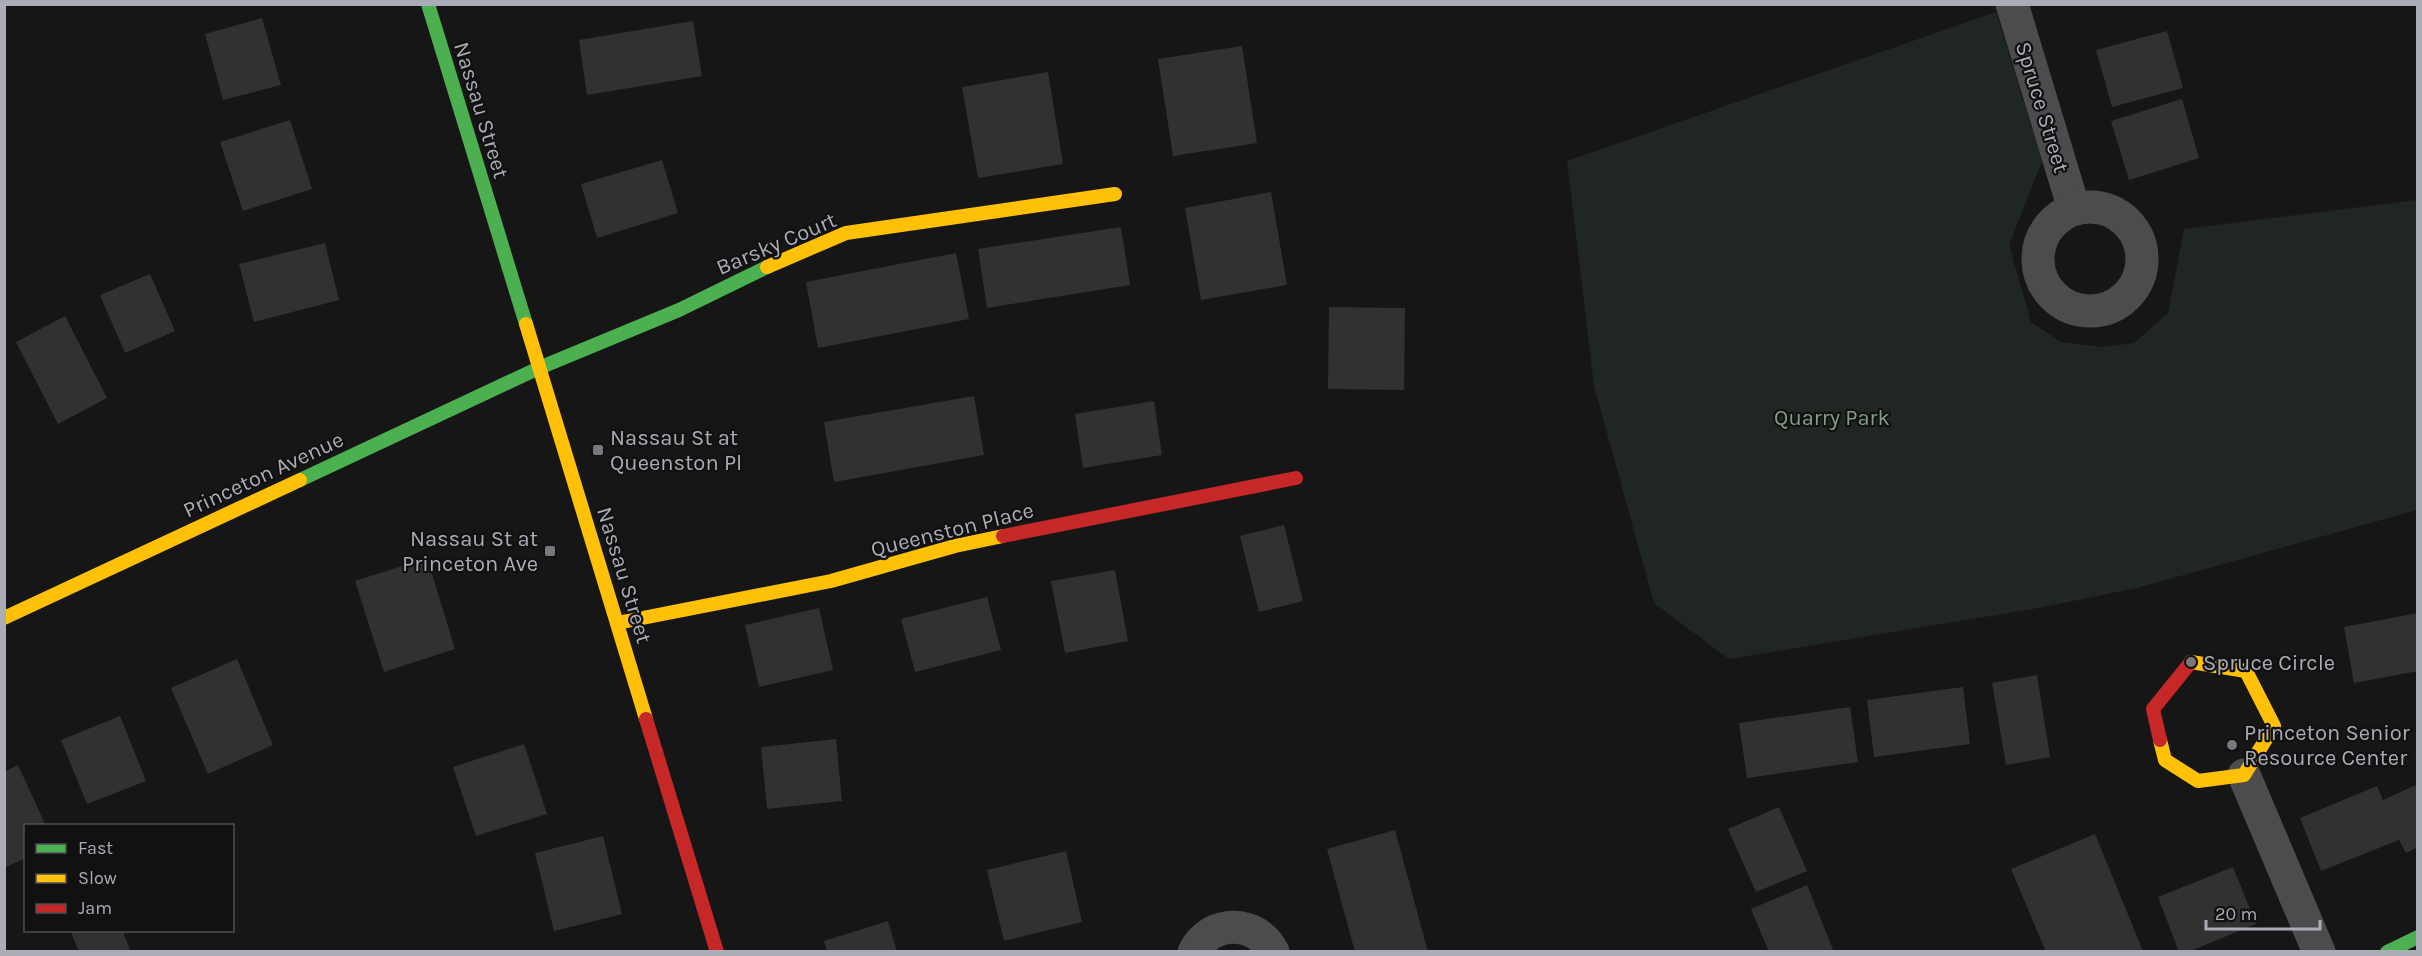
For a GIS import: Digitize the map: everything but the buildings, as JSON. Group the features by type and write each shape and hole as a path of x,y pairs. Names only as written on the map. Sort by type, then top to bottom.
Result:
{"street":[{"name":"Nassau Street","path":"428,4 717,951"},
{"name":"Spruce Street","path":"2012,4 2074,209"},
{"name":"Barsky Court","path":"539,368 679,310 784,258 846,233 1115,194"},
{"name":"Princeton Avenue","path":"4,618 539,368"},
{"name":"Queenston Place","path":"617,623 831,581 955,546 1296,478"},
{"path":"2191,662 2246,671 2274,726 2244,775 2198,781 2165,760 2153,709 2191,662"},
{"path":"2244,775 2319,951"},
{"path":"1194,951 1207,935 1222,928 1239,927 1256,932 1273,951"},
{"path":"2387,951 2418,937"}],"green space":[{"name":"Quarry Park","path":"1996,12 2042,161 2009,245 2031,322 2061,342 2103,347 2134,343 2168,313 2184,229 2417,200 2417,510 2137,588 2033,609 1729,659 1654,603 1594,386 1567,161"}],"traffic: fast":[{"path":"428,4 526,324"},
{"path":"300,480 539,368 679,310 767,267"},
{"path":"2387,952 2418,937"}],"traffic: slow":[{"path":"767,267 846,233 1115,194"},
{"path":"526,324 646,719"},
{"path":"4,618 300,480"},
{"path":"617,623 831,581 955,546 1003,536"},
{"path":"2160,740 2165,760 2198,781 2244,775 2274,726 2246,671 2191,662"}],"traffic: jam":[{"path":"1003,536 1296,478"},
{"path":"2160,740 2153,709 2191,662"},
{"path":"646,719 717,952"}],"place":[{"name":"Nassau St at Queenston Pl","path":"598,450"},
{"name":"Nassau St at Princeton Ave","path":"550,551"},
{"name":"Spruce Circle","path":"2191,662"},
{"name":"Princeton Senior Resource Center","path":"2232,745"}]}
